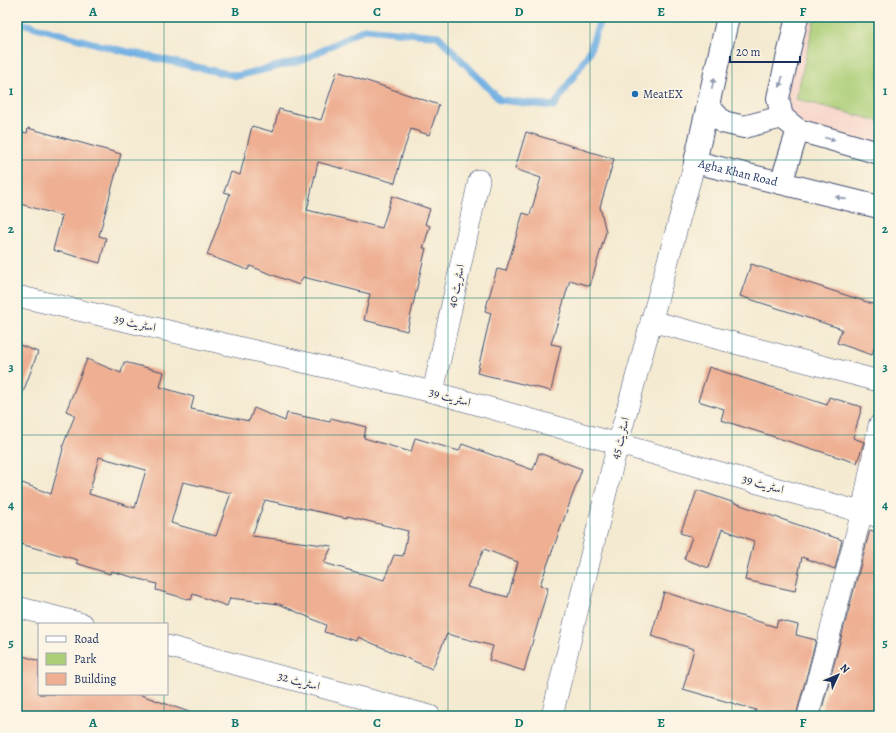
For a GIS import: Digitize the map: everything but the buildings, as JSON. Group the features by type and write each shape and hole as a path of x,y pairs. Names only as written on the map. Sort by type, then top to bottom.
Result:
{"street":[{"name":"Agha Khan Road","path":"728,17 695,162 879,207"},
{"path":"781,183 790,124 778,98 797,17"},
{"path":"708,106 723,122 744,127 790,124 879,153"},
{"name":"اسٹریٹ 45","path":"552,716 618,443 695,162"},
{"name":"اسٹریٹ 40","path":"433,392 479,180"},
{"name":"اسٹریٹ 39","path":"17,296 433,392 870,514"},
{"path":"651,321 879,381"},
{"path":"808,716 870,514 879,424"},
{"path":"17,607 79,623"},
{"name":"اسٹریٹ 32","path":"168,646 430,716"}],"shaded area":[{"path":"787,17 879,17 879,150 763,123"}],"green space":[{"path":"815,17 879,17 879,121 796,99"}],"waterway":[{"path":"17,22 115,49 237,76 303,60 364,29 438,36 500,100 554,106 589,53 601,17"}],"place":[{"name":"MeatEX","path":"635,94"}]}
